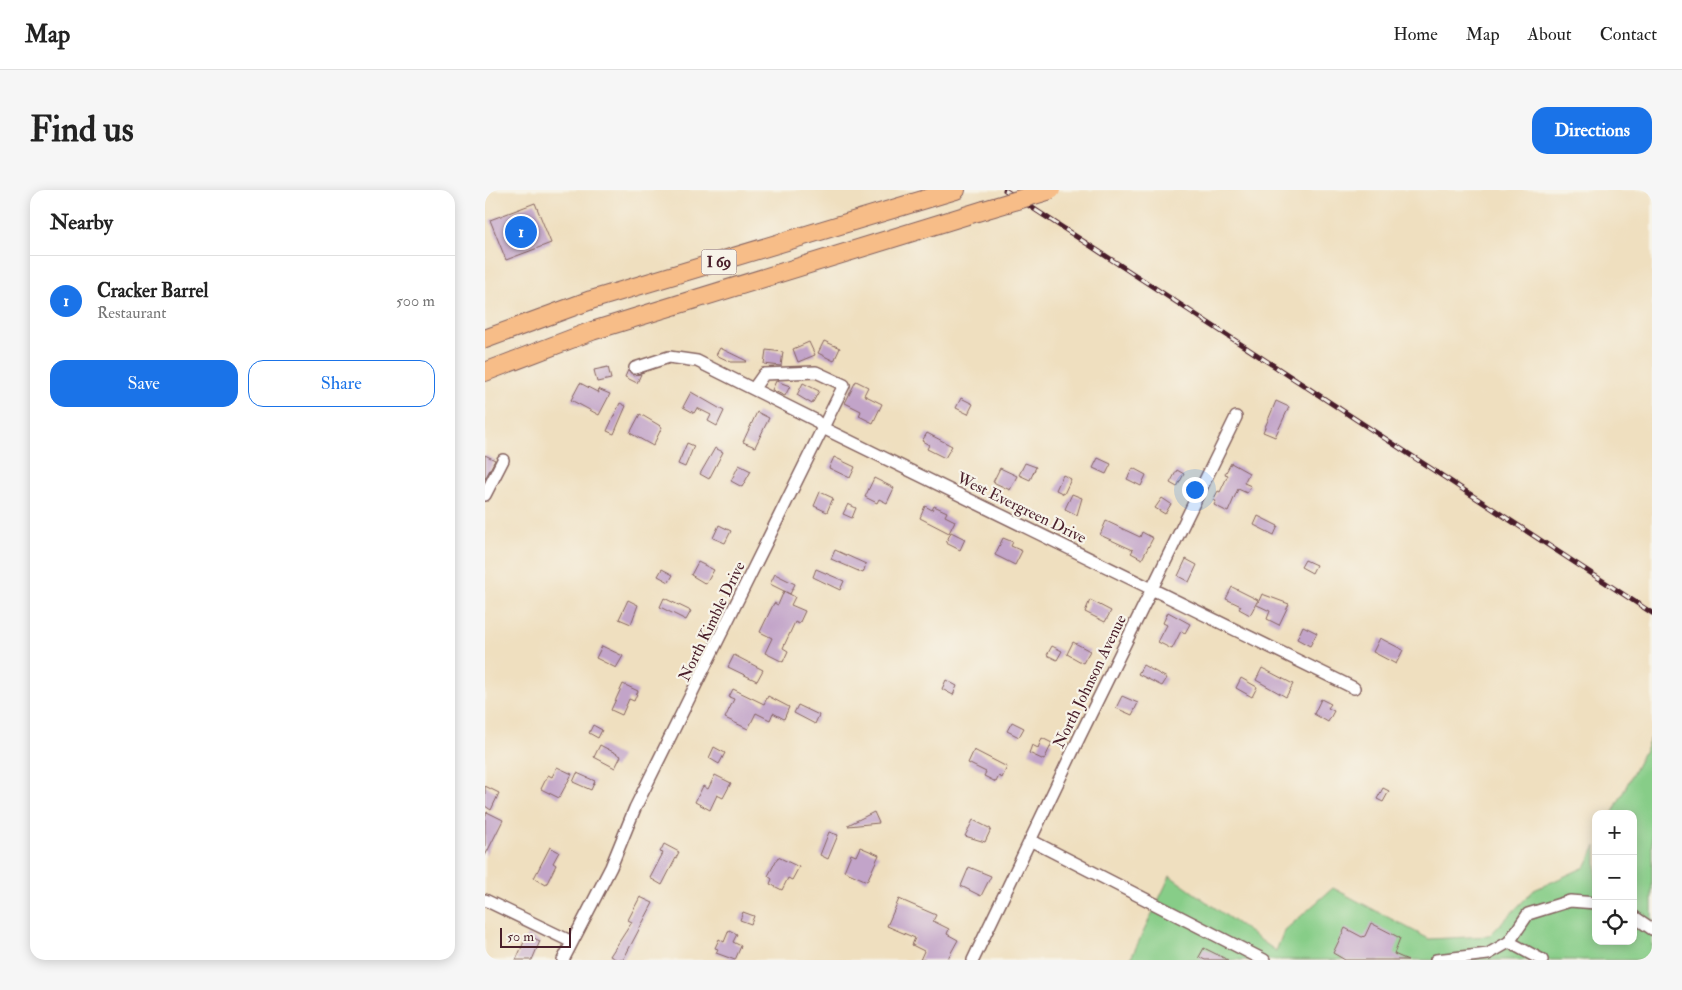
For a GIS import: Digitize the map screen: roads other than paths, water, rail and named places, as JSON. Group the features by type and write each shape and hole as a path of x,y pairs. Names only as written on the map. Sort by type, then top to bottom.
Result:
{"highway":[{"name":"I 69","path":"485,339 591,300 955,190"},
{"name":"I 69","path":"485,372 592,331 1051,190"}],"street":[{"name":"West Evergreen Drive","path":"635,368 669,357 697,361 815,420 823,428 1354,688"},
{"name":"North Kimble Drive","path":"563,960 611,867 635,808 844,385 816,372 763,374 754,388"},
{"name":"North Johnson Avenue","path":"973,960 1236,417"},
{"path":"485,495 503,460"},
{"path":"1030,840 1263,960"},
{"path":"485,900 571,942"},
{"path":"1436,960 1488,954 1509,942 1528,914 1570,901 1592,903"},
{"path":"1637,919 1652,929"},
{"path":"1509,942 1542,960"}],"railway":[{"path":"1005,190 1652,613"}],"place":[{"name":"Cracker Barrel","path":"521,232"}]}
